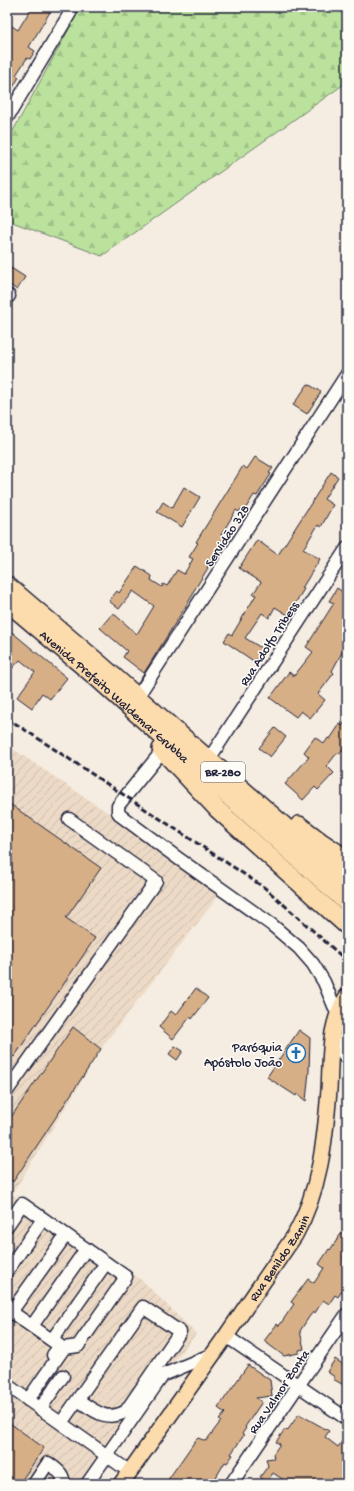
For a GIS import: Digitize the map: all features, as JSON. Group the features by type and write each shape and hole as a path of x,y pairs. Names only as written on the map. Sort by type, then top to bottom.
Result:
{"highway":[{"name":"Avenida Prefeito Waldemar Grubba","path":"7,585 100,664 347,881"},
{"name":"Avenida Prefeito Waldemar Grubba","path":"7,602 119,698 347,903"},
{"path":"100,664 140,693 320,841 347,859"},
{"path":"119,698 162,750 217,809 347,926"}],"main road":[{"name":"Rua Benildo Zamin","path":"121,1484 214,1354 295,1235 302,1222 315,1188 320,1169 326,1130 332,1032 337,1013 347,996"}],"street":[{"path":"7,118 70,12"},
{"name":"Servidão 328","path":"140,693 347,374"},
{"name":"Rua Adolfo Tribess","path":"213,753 347,548"},
{"path":"162,750 118,806 118,812 121,816 179,859 272,925 299,948 313,964 324,982 337,1013"},
{"path":"7,1091 11,1078 156,881 69,819"},
{"path":"332,1032 347,1059"},
{"path":"7,1226 22,1204 126,1278 78,1346 64,1348 26,1399"},
{"path":"7,1271 44,1220"},
{"path":"26,1399 60,1346 9,1310 66,1235"},
{"path":"32,1326 86,1249"},
{"path":"52,1340 106,1263"},
{"path":"61,1423 143,1307 180,1332 126,1411 116,1416 104,1416 95,1412 78,1400"},
{"name":"Rua Valmor Zonta","path":"231,1484 347,1314"},
{"path":"226,1336 347,1419"},
{"path":"87,1484 163,1375 214,1354"},
{"path":"40,1408 63,1376"},
{"path":"7,1385 130,1472"},
{"path":"34,1484 48,1464 61,1474 64,1479 63,1484"}],"shaded area":[{"path":"7,745 223,890 105,1043 12,1194 101,1261 115,1261 144,1282 196,1334 123,1426 86,1484 7,1484"}],"green space":[{"path":"81,7 347,7 347,82 102,256 7,220 7,142"}],"building":[{"path":"32,7 53,7 29,47 35,51 30,59 27,58 16,75 19,77 7,98 7,34 12,26 18,30"},
{"path":"11,268 25,277 17,290 7,283 7,274"},
{"path":"308,384 321,392 307,414 293,405"},
{"path":"255,457 273,468 269,473 271,474 257,496 254,495 244,511 241,509 239,512 236,510 221,535 229,541 219,555 216,553 193,592 194,593 144,673 123,657 127,651 100,628 113,613 137,634 154,606 133,591 119,609 109,601 117,591 119,593 137,566 152,576 151,580 162,587 163,584 167,586 177,570 184,574 193,559 189,557 198,543 196,542 243,466 247,469"},
{"path":"331,472 338,477 324,499 333,505 321,527 318,525 303,549 320,559 302,588 304,589 288,615 275,607 269,618 262,613 245,638 263,649 255,662 224,641 229,633 232,635 256,595 253,594 261,582 239,568 257,540 278,555"},
{"path":"184,487 200,497 182,527 157,512 163,502 172,508"},
{"path":"337,588 347,595 347,643 332,671 334,673 318,694 325,700 310,718 301,711 296,717 270,698 289,672 294,676 313,652 306,647 334,603 329,601"},
{"path":"7,628 67,678 50,699 42,693 32,708 17,697 35,672 20,660 7,674"},
{"path":"347,719 347,753 342,750 339,754 337,753 327,766 334,773 318,790 315,787 303,800 285,784 309,757 304,752 315,737 324,744 328,738 330,739 340,724 342,726"},
{"path":"275,728 286,737 270,757 259,748"},
{"path":"7,802 101,868 66,918 95,938 14,1057 7,1052"},
{"path":"196,988 208,998 192,1019 190,1017 173,1039 159,1027 171,1011 176,1015"},
{"path":"73,1027 101,1049 13,1182 7,1177 7,1123"},
{"name":"Paróquia Apóstolo João","path":"299,1030 310,1038 306,1101 297,1094 296,1096 267,1077"},
{"path":"175,1046 183,1051 177,1060 169,1054"},
{"path":"347,1225 347,1252 343,1258 347,1260 347,1283 338,1297 335,1295 329,1304 323,1300 315,1313 313,1312 309,1317 300,1331 304,1349 299,1350 299,1353 284,1356 264,1341 277,1324 279,1326 294,1304 291,1302 308,1279 314,1283 324,1268 319,1264"},
{"path":"335,1359 347,1367 347,1387 333,1379 335,1377 327,1372"},
{"path":"248,1365 270,1380 272,1396 256,1398 262,1402 245,1427 246,1428 242,1434 244,1435 231,1454 233,1455 227,1463 225,1462 212,1484 165,1484 195,1441 198,1438 206,1441 221,1421 219,1420 225,1413 218,1408"},
{"path":"299,1414 329,1431 325,1437 338,1447 347,1434 347,1471 338,1484 290,1484 273,1473 267,1482 260,1477 268,1466 266,1459 274,1458 273,1454 280,1444 276,1442 285,1429 287,1431"},
{"path":"7,1421 44,1448 19,1484 7,1484"}],"railway":[{"path":"7,718 265,888 347,961"}],"place":[{"name":"Paróquia Apóstolo João","path":"296,1053"}]}
